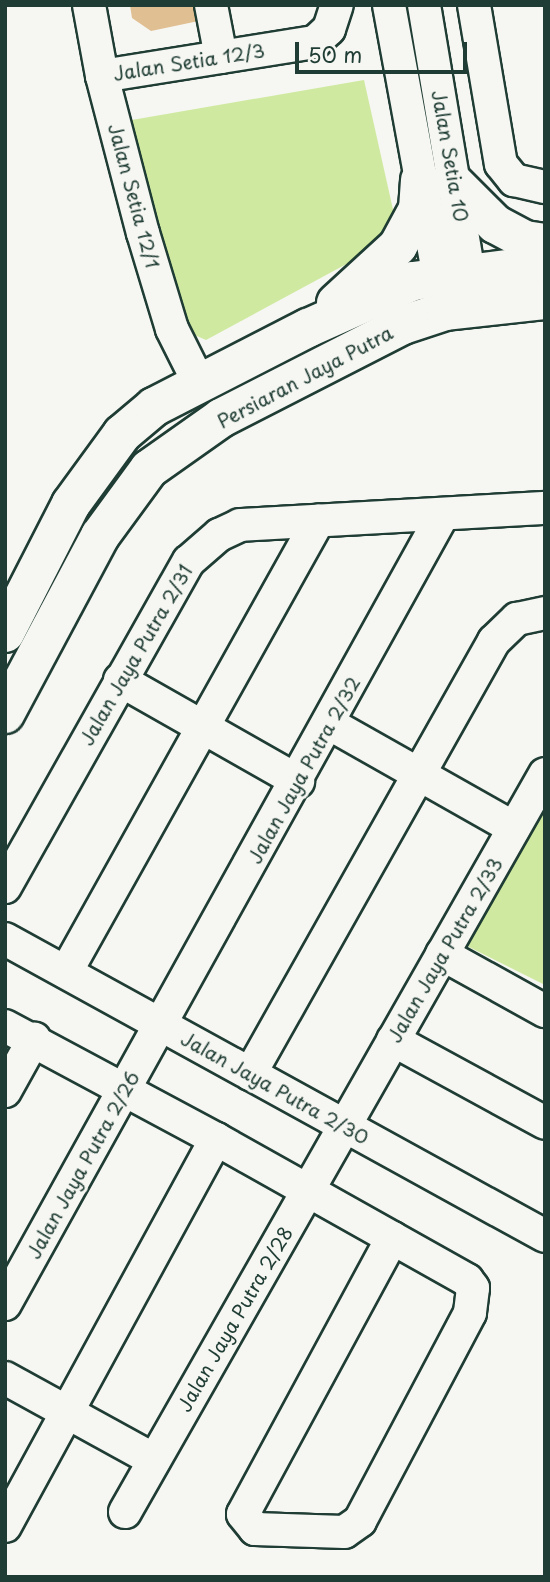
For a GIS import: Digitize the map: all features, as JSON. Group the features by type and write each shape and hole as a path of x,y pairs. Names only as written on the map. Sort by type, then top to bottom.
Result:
{"main road":[{"path":"308,328 398,246 418,209 438,182 495,224 525,240 545,243"},
{"name":"Persiaran Jaya Putra","path":"5,714 100,536 149,469 221,418 327,361 404,325 457,292 545,264"},
{"name":"Persiaran Jaya Putra","path":"10,612 71,504 122,434 154,407 198,381 392,289 545,300"}],"street":[{"name":"Jalan Setia 12/1","path":"89,5 102,76 172,329 198,381"},
{"path":"211,5 221,57"},
{"name":"Jalan Setia 12/3","path":"102,76 315,42 329,29 337,5"},
{"name":"Jalan Setia 10","path":"389,5 438,182"},
{"name":"Jalan Setia 10","path":"424,5 438,182 457,292"},
{"path":"474,5 501,164 513,180 545,187"},
{"name":"Jalan Jaya Putra 2/31","path":"5,887 189,561 219,536 240,525 545,508"},
{"name":"Jalan Jaya Putra 2/32","path":"162,1025 330,724 443,514"},
{"path":"66,972 318,521"},
{"path":"250,1074 494,641 517,619 545,613"},
{"path":"121,680 298,781"},
{"path":"330,724 514,828"},
{"name":"Jalan Jaya Putra 2/33","path":"345,1126 545,774"},
{"name":"Jalan Jaya Putra 2/30","path":"5,939 545,1236"},
{"path":"442,954 545,1011"},
{"name":"Jalan Jaya Putra 2/26","path":"5,1304 162,1025"},
{"path":"5,1026 34,1039 216,1139 467,1280 473,1288 470,1313 360,1521 344,1532 256,1529 247,1523 243,1514 392,1238"},
{"path":"5,1091 34,1039"},
{"path":"393,1040 545,1123"},
{"name":"Jalan Jaya Putra 2/28","path":"125,1512 345,1126"},
{"path":"5,1526 216,1139"},
{"path":"5,1378 155,1460"}],"green space":[{"path":"364,80 394,214 382,239 365,254 206,340 181,329 126,121"},
{"path":"545,808 545,985 465,945"}],"building":[{"path":"130,5 205,5 208,19 151,31 132,18"}]}
